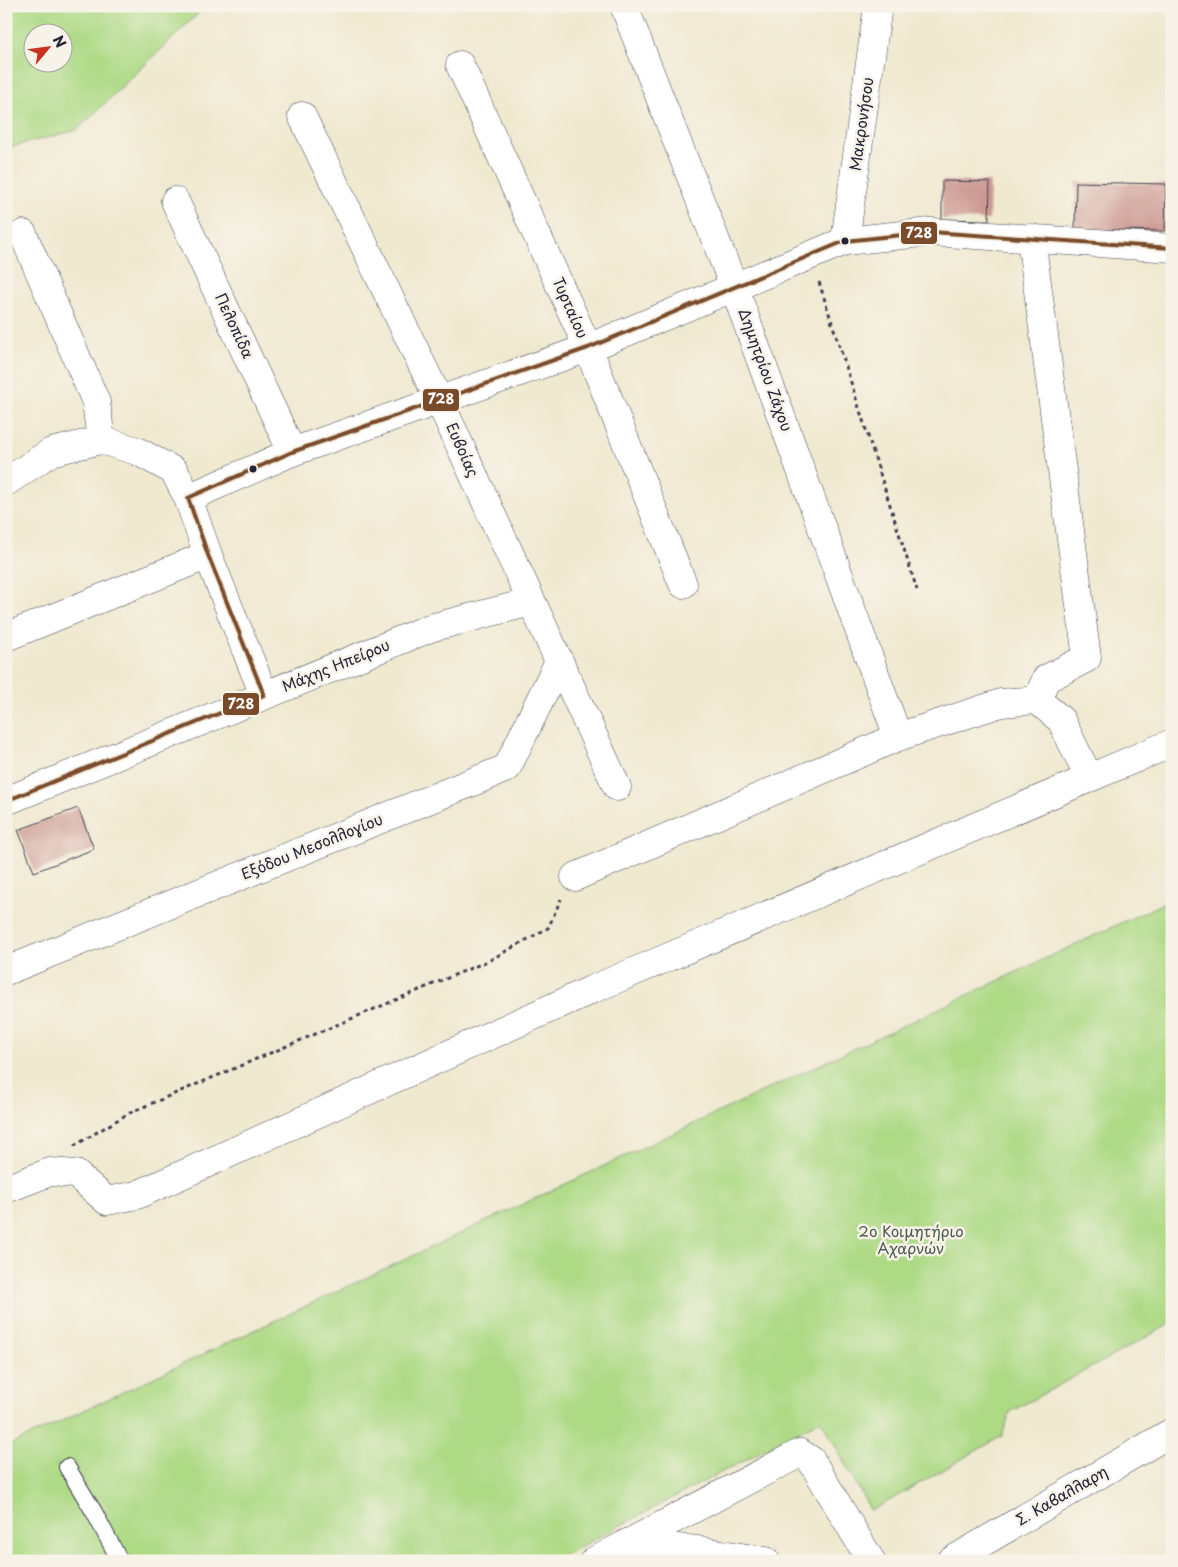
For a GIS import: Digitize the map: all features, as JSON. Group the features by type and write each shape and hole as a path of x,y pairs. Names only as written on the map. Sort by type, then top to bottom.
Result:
{"street":[{"name":"Δημητρίου Ζάχου","path":"624,6 734,287 898,736"},
{"name":"Μακρονήσου","path":"845,241 878,6"},
{"name":"Τυρταίου","path":"460,64 588,348 683,584"},
{"name":"Ευβοίας","path":"302,116 439,400 617,787"},
{"name":"Πελοπίδα","path":"175,201 292,452"},
{"path":"188,498 292,452 588,348 845,241 931,232 1172,248 1172,255"},
{"path":"23,234 96,402 101,440"},
{"path":"1031,238 1087,658 1046,679 1037,700"},
{"path":"6,482 52,452 101,440 137,451 174,472 188,498 208,555 264,695"},
{"path":"6,637 208,555"},
{"name":"Μάχης Ηπείρου","path":"6,801 430,628 531,602"},
{"name":"Εξόδου Μεσολλογίου","path":"6,971 507,768 558,661"},
{"path":"575,877 898,736 1001,703 1037,700 1061,720 1089,778"},
{"path":"6,1189 50,1172 76,1174 107,1201 137,1195 591,990 1172,743"},
{"name":"Σ. Καβαλλαρη","path":"951,1561 1172,1432"},
{"path":"594,1561 800,1453 811,1460 871,1561"},
{"path":"627,1543 697,1550 766,1561"}],"lane":[{"path":"67,1467 120,1561"}],"path":[{"path":"810,256 917,590"},
{"path":"50,1172 76,1145 129,1113 490,960 548,928 564,893 575,877"}],"green space":[{"path":"6,6 206,6 77,130 6,148"},
{"name":"2ο Κοιμητήριο Αχαρνών","path":"1172,899 1172,1323 1010,1412 1002,1436 871,1511 821,1420 553,1561 6,1561 6,1447"}],"building":[{"path":"942,181 990,182 989,220 942,219"},
{"path":"1076,182 1166,184 1165,231 1075,229"},
{"path":"78,808 94,849 34,872 18,830"}],"transit line":[{"name":"728","path":"6,801 264,695 208,555 188,498 292,452 588,348 845,241 931,232 1172,248"}]}
